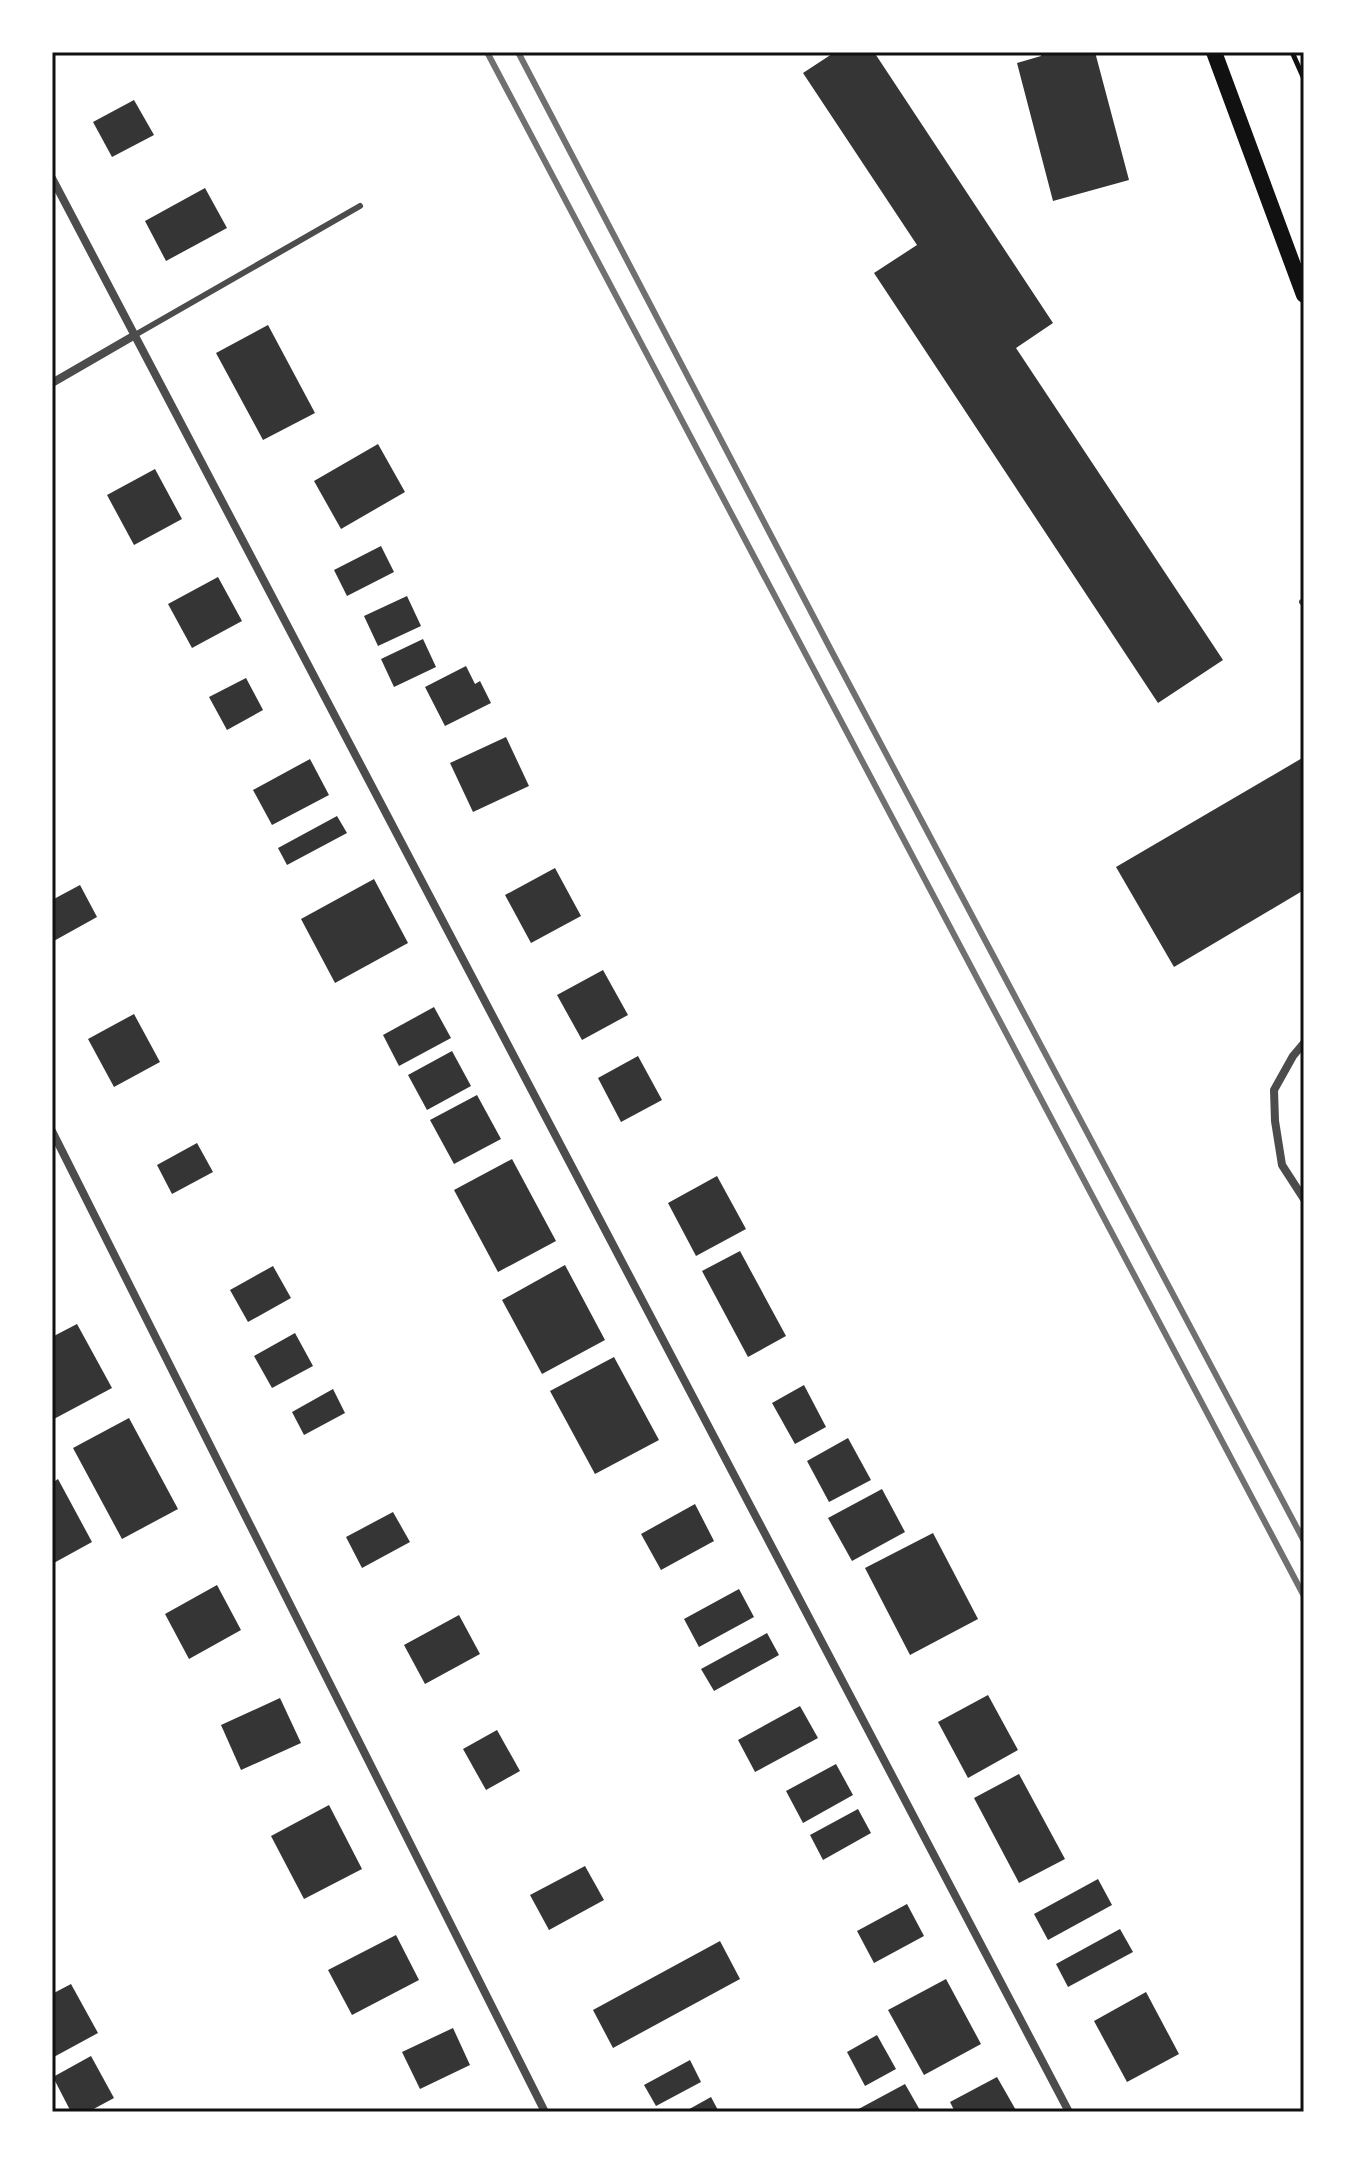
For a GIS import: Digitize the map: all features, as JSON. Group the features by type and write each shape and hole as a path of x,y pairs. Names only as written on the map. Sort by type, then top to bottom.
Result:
{"main road":[{"path":"1214,52 1304,295"}],"street":[{"path":"52,178 1069,2112"},
{"path":"52,383 135,335"},
{"path":"1304,1043 1274,1090 1282,1165 1304,1199"},
{"path":"52,1131 545,2112"}],"lane":[{"path":"135,335 360,206"}],"path":[{"path":"1292,52 1304,79"}],"building":[{"path":"835,52 874,52 1053,323 1016,348 1223,660 1158,703 874,273 917,245 803,73"},
{"path":"1040,52 1095,52 1129,180 1053,201 1017,63 1041,56"},
{"path":"134,100 154,135 112,157 93,122"},
{"path":"205,188 227,228 166,261 145,221"},
{"path":"268,325 315,413 263,440 216,353"},
{"path":"378,444 405,492 341,529 314,481"},
{"path":"155,469 182,519 134,545 107,495"},
{"path":"381,546 394,572 347,596 334,570"},
{"path":"218,577 242,621 192,648 168,604"},
{"path":"407,596 421,626 378,646 364,616"},
{"path":"423,639 436,667 394,687 381,659"},
{"path":"466,666 475,684 480,681 491,703 445,726 425,687"},
{"path":"246,678 263,710 227,730 209,697"},
{"path":"506,737 529,786 473,812 450,763"},
{"path":"1304,757 1304,890 1174,967 1116,867"},
{"path":"310,759 329,795 272,825 253,790"},
{"path":"337,816 347,833 287,865 278,848"},
{"path":"555,868 581,916 531,943 505,895"},
{"path":"374,879 408,943 335,983 301,919"},
{"path":"80,885 97,917 52,942 52,900"},
{"path":"603,970 628,1015 582,1040 557,995"},
{"path":"434,1007 451,1038 399,1066 383,1035"},
{"path":"134,1014 160,1062 114,1087 88,1039"},
{"path":"452,1051 471,1086 427,1110 408,1075"},
{"path":"638,1056 662,1100 621,1122 598,1078"},
{"path":"477,1095 501,1139 454,1164 430,1120"},
{"path":"197,1143 213,1172 172,1194 157,1165"},
{"path":"512,1159 556,1241 498,1272 454,1190"},
{"path":"717,1176 746,1229 696,1256 668,1203"},
{"path":"740,1251 786,1336 748,1357 702,1271"},
{"path":"565,1265 605,1340 542,1374 502,1300"},
{"path":"273,1266 291,1298 248,1322 230,1290"},
{"path":"77,1324 112,1388 52,1420 52,1337"},
{"path":"295,1333 313,1366 272,1388 254,1356"},
{"path":"614,1357 659,1440 595,1474 550,1391"},
{"path":"804,1385 826,1427 795,1444 772,1403"},
{"path":"333,1389 345,1413 304,1435 292,1412"},
{"path":"129,1418 178,1509 122,1539 73,1448"},
{"path":"848,1438 871,1480 829,1502 807,1461"},
{"path":"58,1479 92,1542 52,1564 52,1483"},
{"path":"882,1489 905,1532 852,1561 828,1518"},
{"path":"695,1504 714,1541 661,1570 641,1534"},
{"path":"393,1512 410,1542 362,1568 346,1537"},
{"path":"933,1533 978,1619 910,1655 865,1568"},
{"path":"217,1585 241,1630 189,1659 165,1614"},
{"path":"739,1589 754,1617 699,1647 684,1619"},
{"path":"459,1615 480,1654 425,1684 404,1645"},
{"path":"767,1633 779,1655 714,1691 701,1669"},
{"path":"988,1695 1018,1750 968,1778 938,1722"},
{"path":"280,1698 301,1743 241,1770 221,1725"},
{"path":"800,1706 818,1738 755,1772 738,1740"},
{"path":"497,1730 520,1771 486,1790 463,1749"},
{"path":"836,1764 853,1795 803,1823 786,1791"},
{"path":"1019,1774 1065,1859 1019,1883 974,1798"},
{"path":"329,1805 362,1869 304,1899 271,1836"},
{"path":"858,1809 871,1833 823,1860 810,1835"},
{"path":"585,1866 604,1900 549,1930 530,1895"},
{"path":"1098,1879 1112,1905 1048,1940 1034,1914"},
{"path":"907,1904 924,1936 874,1963 857,1931"},
{"path":"1120,1929 1133,1952 1068,1987 1056,1964"},
{"path":"396,1935 419,1980 352,2015 328,1970"},
{"path":"720,1941 740,1979 613,2048 593,2010"},
{"path":"946,1979 981,2044 924,2075 888,2010"},
{"path":"71,1984 98,2033 52,2058 52,1994"},
{"path":"1146,1992 1179,2054 1127,2082 1094,2021"},
{"path":"453,2028 470,2065 420,2089 402,2052"},
{"path":"877,2035 896,2069 865,2086 847,2052"},
{"path":"91,2056 114,2098 88,2112 71,2112 53,2077"},
{"path":"690,2060 701,2082 656,2106 644,2085"},
{"path":"997,2077 1017,2112 955,2112 950,2102"},
{"path":"905,2084 921,2112 853,2112"},
{"path":"711,2097 719,2112 684,2112"}],"railway":[{"path":"487,52 1304,1596"},
{"path":"518,52 1304,1541"}]}
